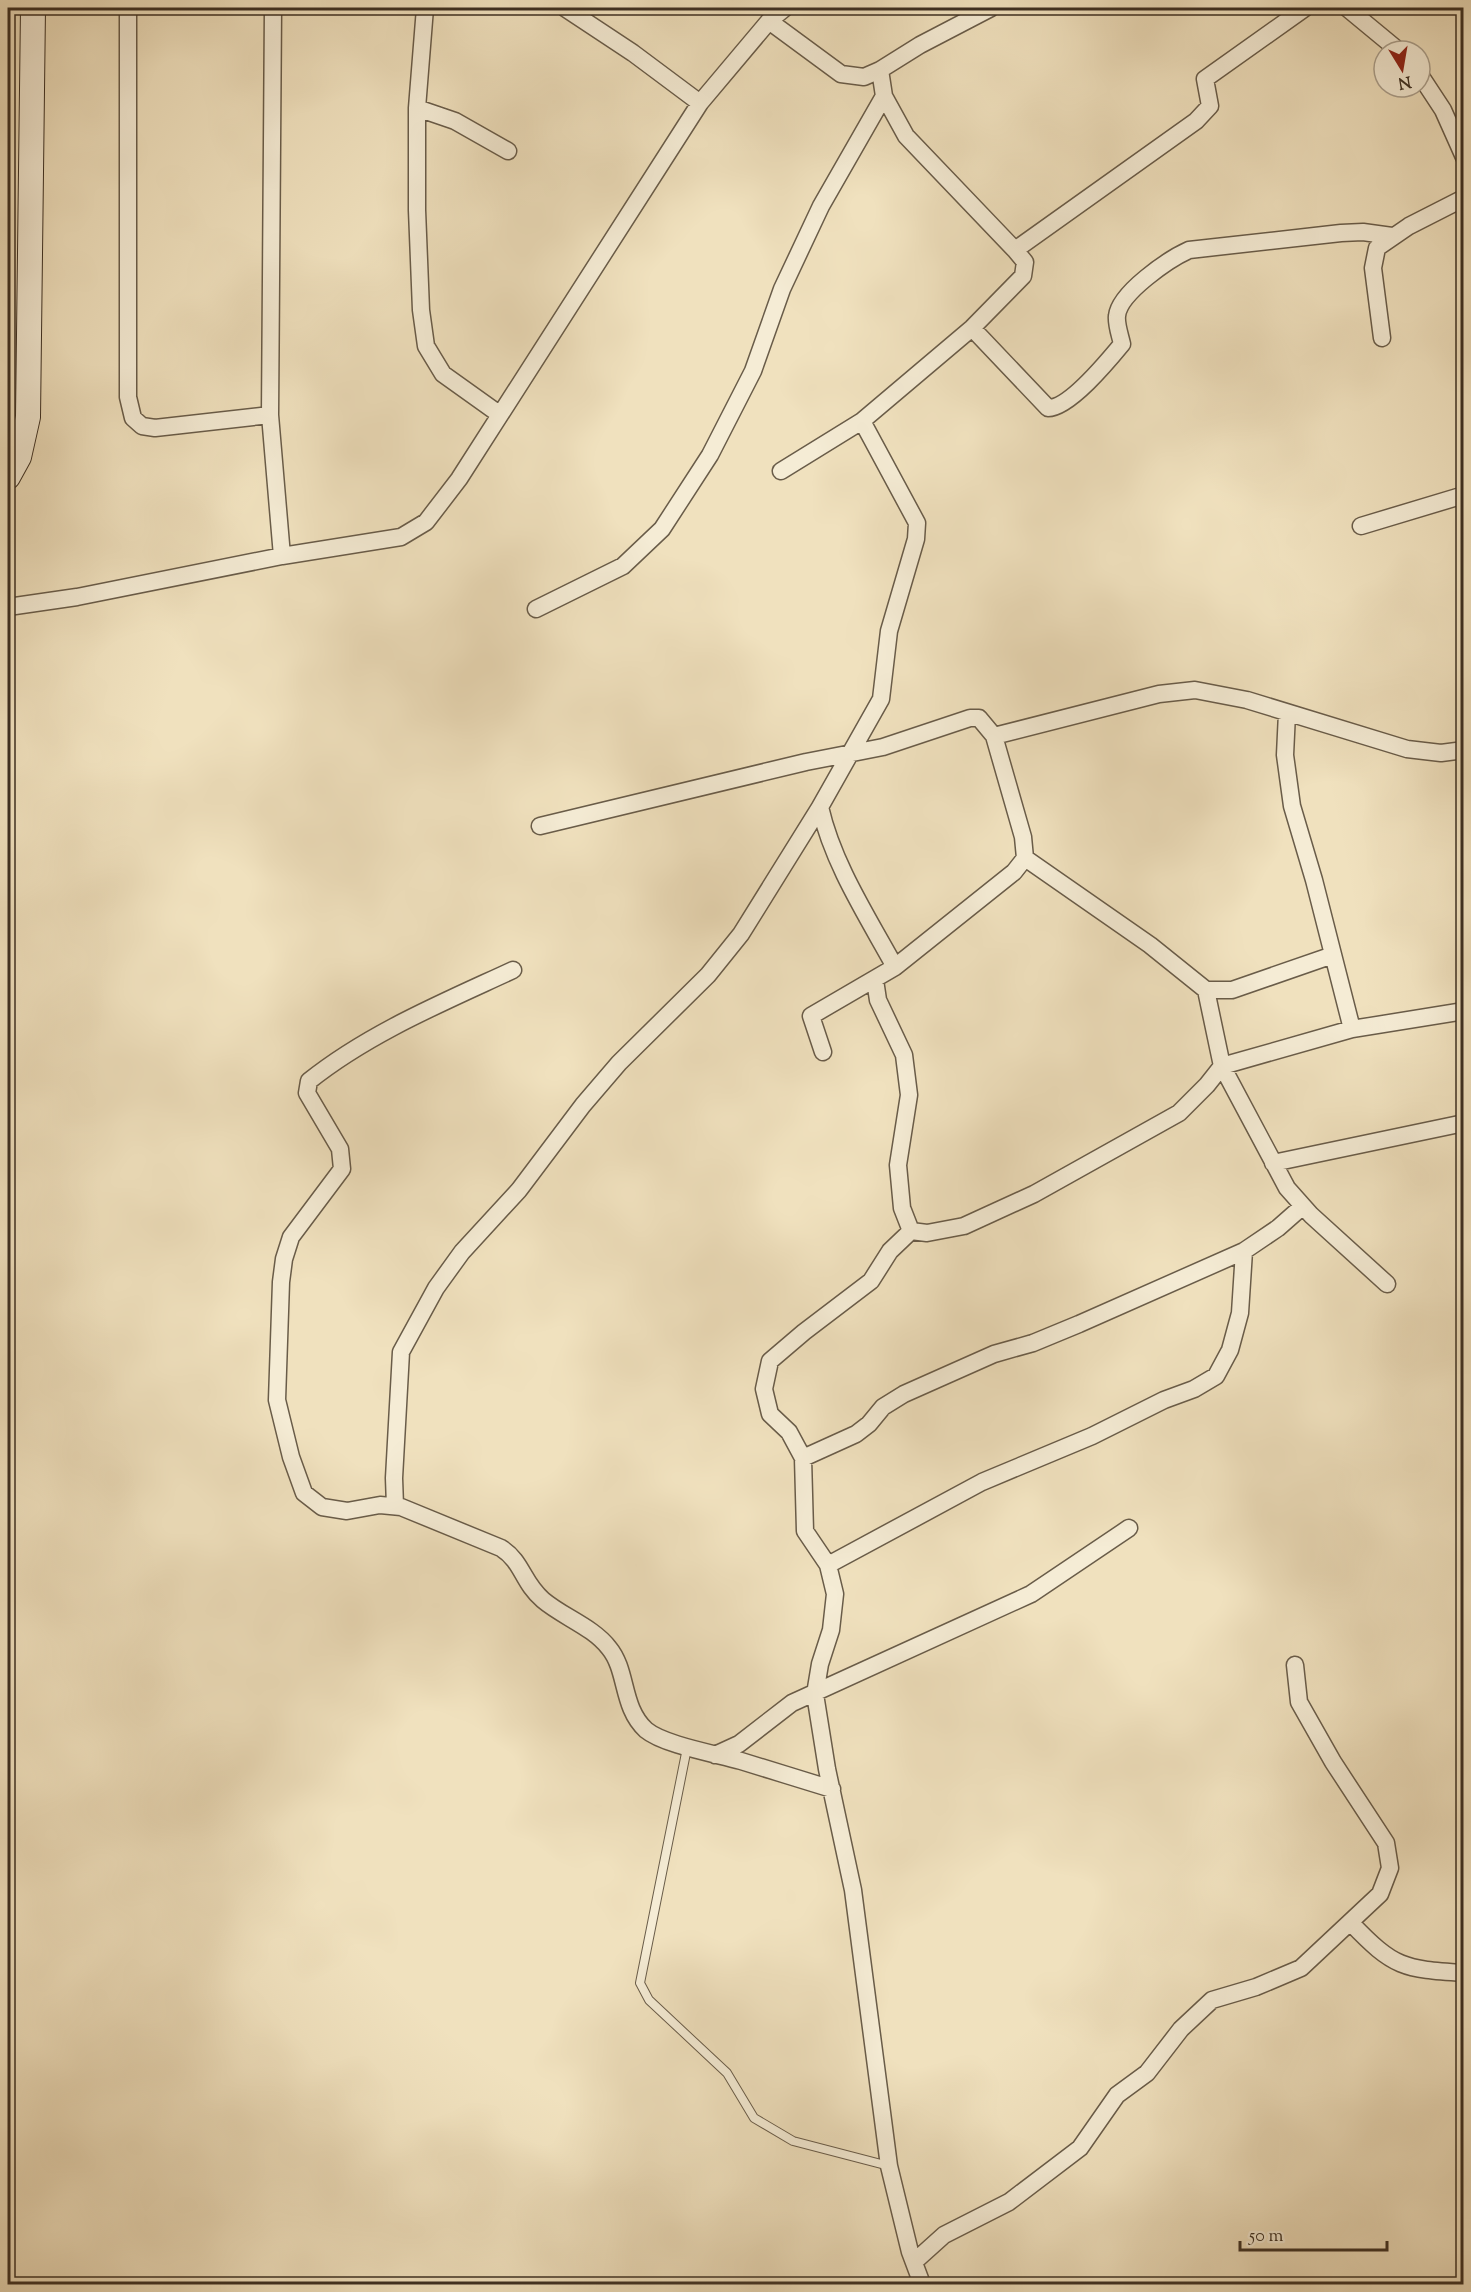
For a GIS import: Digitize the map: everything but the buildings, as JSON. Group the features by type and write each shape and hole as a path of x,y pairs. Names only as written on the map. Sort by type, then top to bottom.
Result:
{"street":[{"path":"8,477 19,457 27,417 33,8"},
{"path":"128,8 128,397 130,412 142,426 154,428 270,415"},
{"path":"273,8 270,415 282,556"},
{"path":"425,8 417,108 419,279 426,346 443,374 499,414"},
{"path":"565,8 633,53 700,103"},
{"path":"8,607 77,597 282,556 401,537 418,529 442,503 700,103 769,21 785,8"},
{"path":"769,21 841,74 864,76 880,70 920,45 991,8"},
{"path":"1016,250 1196,121 1210,106 1205,79 1305,8"},
{"path":"1347,8 1384,39"},
{"path":"781,471 862,421 972,328 1023,276 1024,262 1016,250 906,136 884,96 880,70"},
{"path":"1432,93 1443,110 1461,150"},
{"path":"536,609 623,566 662,530 710,455 753,371 782,289 820,206 884,96"},
{"path":"417,108 456,121 508,151"},
{"path":"1461,150 1464,119"},
{"path":"1382,338 1374,285 1373,256 1377,248 1392,236 1464,198"},
{"path":"972,328 1048,408 1054,408 1066,402 1122,344 1116,317 1118,311 1142,283 1174,257 1189,250 1341,233 1364,232 1392,236"},
{"path":"395,1506 394,1479 401,1352 436,1288 462,1252 519,1190 583,1105 619,1064 708,975 741,934 820,807 881,699 888,631 916,539 917,523 862,421"},
{"path":"1361,526 1464,495"},
{"path":"994,736 1159,694 1195,690 1247,700 1407,749 1442,753 1464,750"},
{"path":"1287,713 1285,755 1290,796 1352,1029"},
{"path":"540,826 806,762 848,756 883,747 970,718 979,718 994,736 1023,837 1025,858 1014,872 895,968 811,1016 823,1052"},
{"path":"820,807 826,834 858,902 895,968"},
{"path":"1025,858 1150,945 1206,990 1232,990 1333,955"},
{"path":"513,970 380,1035 335,1061 309,1081 308,1093 340,1149 342,1169 291,1237 284,1259 277,1400 291,1456 304,1493 322,1507 347,1511 380,1505 395,1506 460,1529 515,1557 523,1577 532,1589 610,1648 619,1668 626,1698 647,1731 687,1748 832,1789"},
{"path":"875,980 878,1000 904,1055 909,1095 898,1166 902,1208 910,1231"},
{"path":"1206,990 1222,1066 1287,1188 1303,1206 1387,1284"},
{"path":"910,1231 927,1233 964,1226 1034,1194 1179,1113 1222,1066 1352,1029 1464,1011"},
{"path":"1273,1163 1464,1123"},
{"path":"803,1458 856,1434 869,1424 883,1407 904,1394 994,1354 1033,1343 1079,1324 1244,1251 1278,1228 1303,1206"},
{"path":"910,1231 890,1251 872,1281 770,1361 764,1389 770,1414 789,1432 803,1458 805,1531 828,1565 835,1594 831,1630 820,1664 815,1694 853,1890 889,2166 922,2284"},
{"path":"828,1565 982,1482 1092,1436 1164,1400 1194,1389 1216,1376 1230,1350 1240,1313 1244,1251"},
{"path":"715,1755 739,1744 792,1702 815,1694 1031,1594 1130,1528"},
{"path":"914,2262 944,2235 1009,2202 1080,2148 1117,2095 1147,2073 1181,2029 1212,2000 1256,1987 1301,1968 1380,1894 1389,1868 1386,1843 1333,1762 1299,1702 1294,1665"},
{"path":"1351,1923 1390,1960 1419,1970 1464,1973"}],"lane":[{"path":"687,1748 640,1983 649,2000 727,2073 754,2118 793,2141 889,2166"}]}
